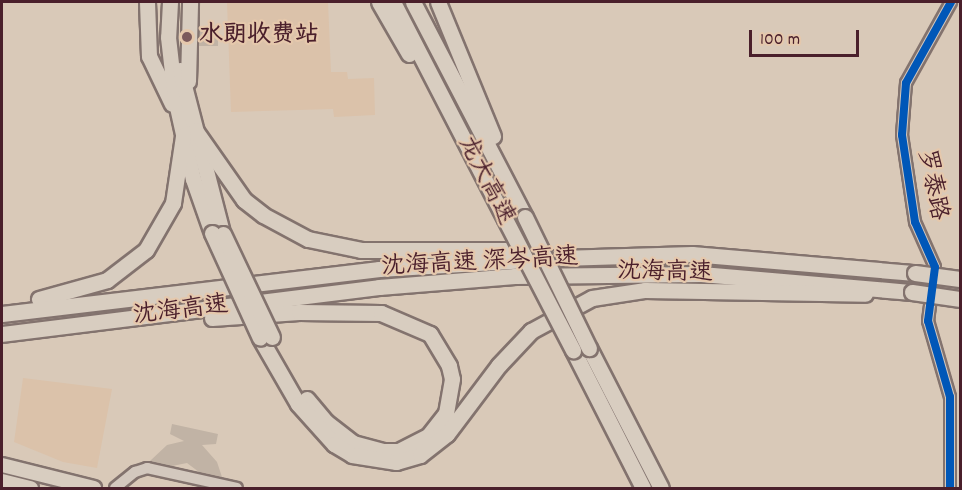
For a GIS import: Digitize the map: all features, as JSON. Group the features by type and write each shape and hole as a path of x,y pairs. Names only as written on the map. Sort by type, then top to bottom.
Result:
{"highway":[{"path":"147,2 149,56 185,115"},
{"path":"170,2 171,69 217,233 298,404 334,444 352,455 396,462 420,455 447,434 499,365 531,331 592,298 645,290 842,295 912,292 960,299"},
{"path":"180,2 180,71 185,115"},
{"path":"185,115 189,2"},
{"path":"379,2 481,172"},
{"name":"龙大高速","path":"393,2 643,489"},
{"name":"龙大高速","path":"413,2 525,217 661,489"},
{"path":"438,2 525,217"},
{"path":"189,133 244,200 285,228 333,246 394,251 651,249 692,254"},
{"path":"2,306 83,290 107,280 146,250 172,203 189,133"},
{"name":"沈海高速 深岑高速","path":"2,314 379,269 692,254 960,279"},
{"name":"沈海高速","path":"59,328 379,287 578,274 743,276 912,292"},
{"path":"2,334 299,312 381,313 430,334 442,351 452,379 446,413 428,436 399,451 382,452 352,443 316,412 266,338"}],"main road":[{"path":"2,465 94,489"},
{"path":"2,481 31,489"}],"street":[{"name":"罗泰路","path":"950,489 950,397 928,321 935,267 915,222 902,135 906,83 951,2"},
{"path":"115,489 135,472 147,468 237,489"}],"shaded area":[{"path":"227,2 328,2 331,72 347,72 348,79 374,78 375,115 334,117 333,109 231,112"},
{"path":"23,378 112,389 97,468 63,462 14,442"}],"building":[{"path":"199,28 218,28 218,46 199,46"},
{"path":"172,424 218,434 216,444 202,445 217,462 222,477 199,472 187,463 172,466 150,461 167,445 184,441 170,434"}],"cycle path":[{"path":"950,488 950,397 928,321 935,267 915,222 902,135 906,83 951,2"}],"place":[{"name":"水朗收费站","path":"187,37"}]}
